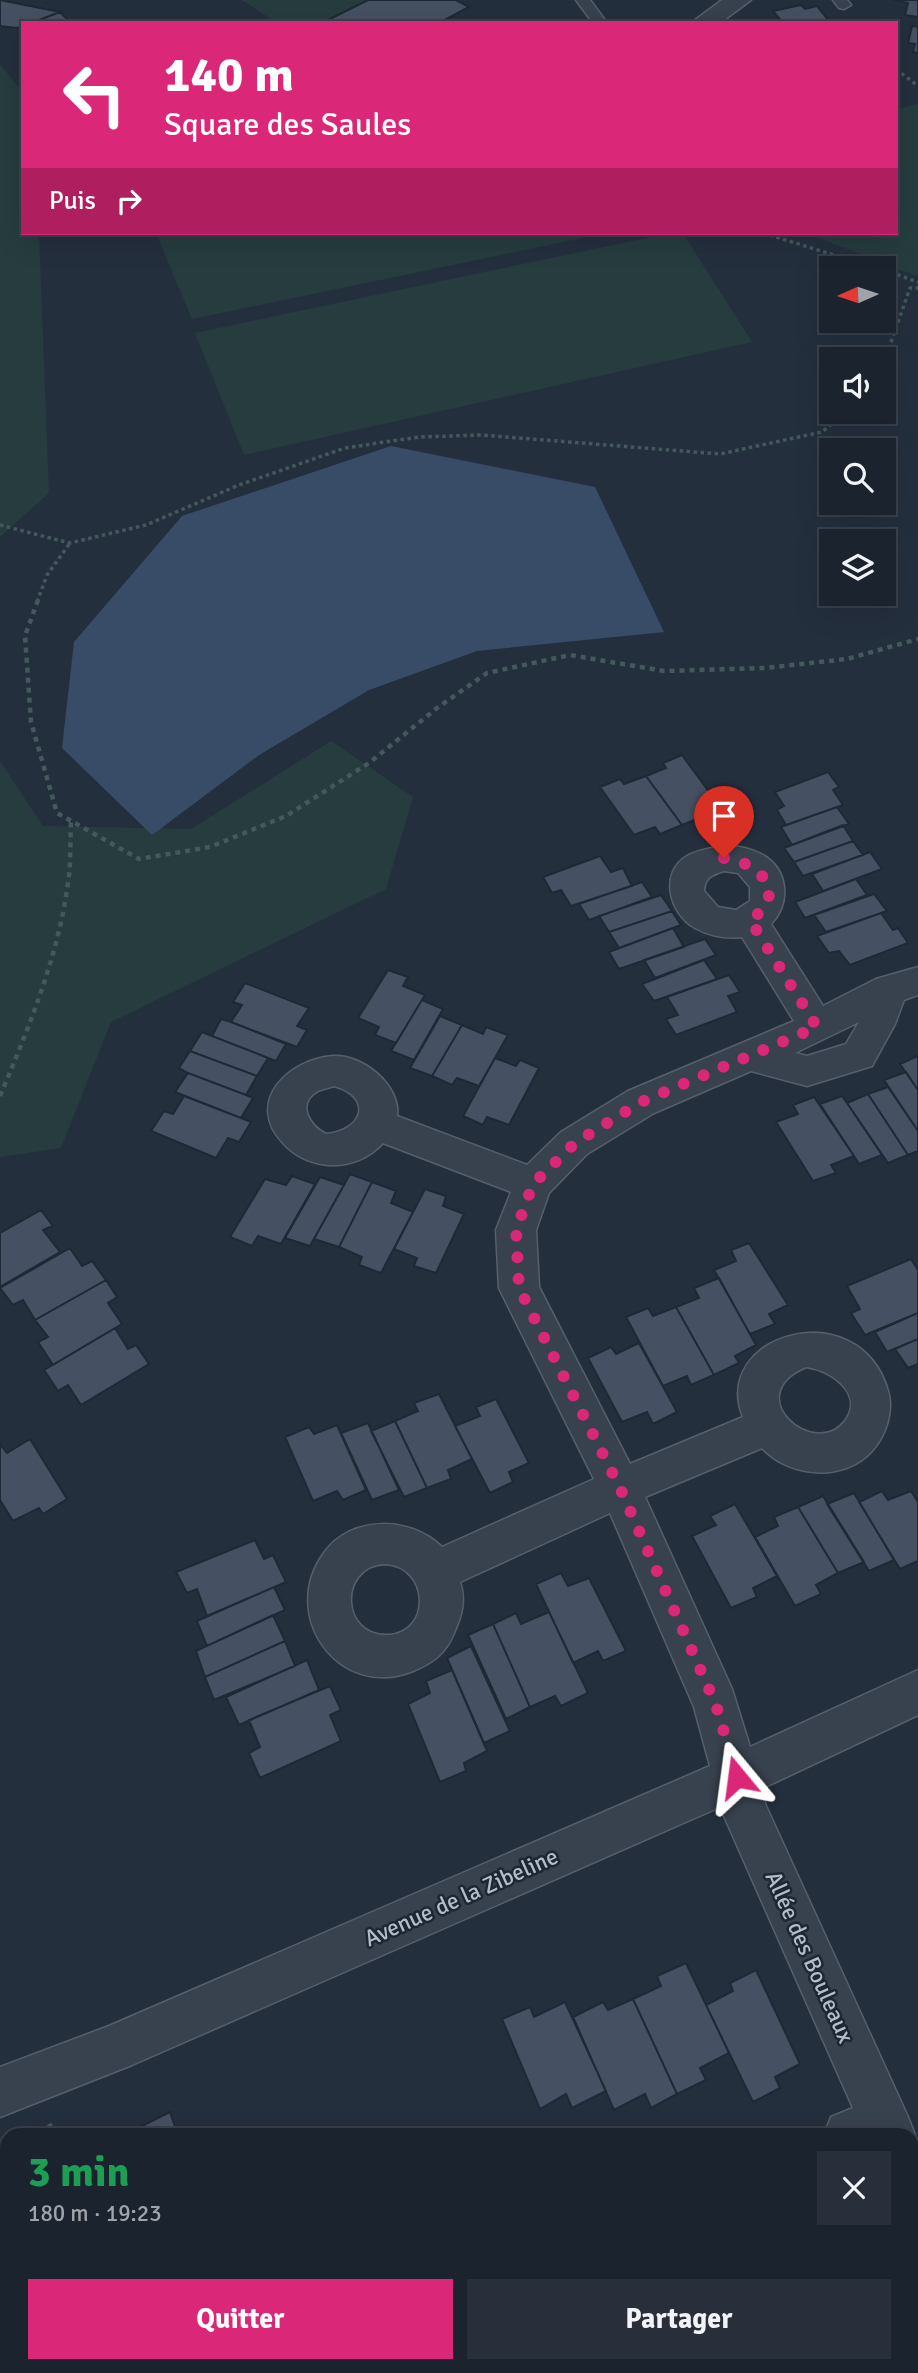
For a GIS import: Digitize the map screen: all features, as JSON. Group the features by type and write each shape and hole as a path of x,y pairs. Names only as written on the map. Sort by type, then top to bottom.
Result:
{"street":[{"path":"705,21 739,0"},
{"path":"750,920 817,1027"},
{"path":"376,1124 533,1184 575,1143 641,1102 817,1027 903,985"},
{"path":"750,1056 807,1071 859,1055 903,985"},
{"name":"Allée des Bouleaux","path":"533,1184 516,1230 519,1288 620,1488 716,1705 744,1810 872,2128"},
{"path":"436,1572 620,1488 766,1427"},
{"name":"Avenue de la Zibeline","path":"0,2092 115,2048 737,1777 918,1692"}],"lane":[{"path":"583,0 599,21"}],"path":[{"path":"898,71 918,86"},
{"path":"771,235 842,256"},
{"path":"896,274 918,282"},
{"path":"889,347 910,288 918,288"},
{"path":"0,525 70,543 146,525 239,485 345,448 419,437 481,435 720,454 822,432 832,424"},
{"path":"70,543 47,575 25,636 31,722 57,813 139,859 210,847 286,816 369,763 487,673 570,655 664,671 765,668 847,659 918,639"},
{"path":"0,1096 18,1055 47,969 68,880 71,821"}],"green space":[{"path":"242,0 459,0 468,6 438,21 274,21"},
{"path":"0,64 21,90 21,235 39,235 49,493 0,537"},
{"path":"918,104 918,277 896,268 896,256 865,256 811,235 898,235 898,109"},
{"path":"157,235 597,235 192,319"},
{"path":"660,235 684,235 752,342 244,455 195,333"},
{"path":"331,741 413,797 386,889 111,1022 61,1148 0,1157 0,761 43,826 191,829"}],"water":[{"path":"391,446 595,487 664,632 477,651 369,690 259,755 152,835 62,748 74,642 182,516"}],"building":[{"path":"0,0 60,12 36,21 21,21 21,27 17,28 0,26"},
{"path":"368,0 456,0 469,7 443,21 326,21"},
{"path":"893,0 918,0 918,17 905,15 908,3"},
{"path":"801,5 805,9 817,6 829,21 781,21 773,11"},
{"path":"60,12 69,21 36,21"},
{"path":"912,26 918,27 918,53 913,52 915,44 908,43"},
{"path":"682,755 718,804 698,812 702,817 682,825 646,776 666,768 663,763"},
{"path":"828,772 839,787 833,790 843,805 786,825 777,810 784,806 775,792"},
{"path":"646,776 682,825 660,834 655,827 634,835 600,787 620,779 624,784"},
{"path":"837,807 849,824 792,845 781,827"},
{"path":"843,825 853,841 794,862 784,848"},
{"path":"853,841 863,855 803,876 794,862"},
{"path":"870,852 882,869 823,891 812,874"},
{"path":"600,856 611,872 623,868 632,886 571,906 561,890 552,893 543,877"},
{"path":"856,879 867,895 805,918 795,902"},
{"path":"642,882 652,897 589,920 579,904"},
{"path":"874,894 887,911 826,932 814,915"},
{"path":"661,895 672,911 609,932 599,916"},
{"path":"672,911 681,925 619,948 609,932"},
{"path":"881,913 893,930 898,928 908,943 850,965 839,951 829,953 817,936"},
{"path":"673,928 684,947 619,969 609,952"},
{"path":"705,939 716,955 655,978 644,960"},
{"path":"704,960 717,979 654,1001 642,984"},
{"path":"388,970 408,977 403,986 425,995 396,1043 375,1035 379,1027 358,1018"},
{"path":"729,975 740,992 728,996 737,1012 676,1035 666,1019 678,1015 667,997"},
{"path":"245,983 309,1008 297,1026 307,1030 297,1047 231,1022 242,1005 233,1002"},
{"path":"422,1000 443,1009 414,1060 391,1051"},
{"path":"440,1016 462,1025 432,1076 410,1068"},
{"path":"221,1019 286,1044 276,1061 212,1036"},
{"path":"462,1025 483,1034 486,1027 508,1035 479,1086 457,1078 452,1085 432,1076"},
{"path":"202,1032 268,1058 257,1076 190,1051"},
{"path":"190,1051 257,1076 246,1095 179,1068"},
{"path":"918,1056 918,1090 900,1064"},
{"path":"495,1058 516,1066 520,1060 539,1068 509,1125 487,1117 483,1125 463,1116"},
{"path":"906,1072 918,1090 918,1131 884,1080"},
{"path":"188,1073 253,1098 241,1118 175,1092"},
{"path":"888,1087 918,1131 918,1151 908,1155 868,1094"},
{"path":"868,1094 908,1155 888,1163 847,1103"},
{"path":"184,1096 251,1122 239,1142 228,1138 216,1158 151,1131 164,1111 173,1114"},
{"path":"842,1096 882,1155 859,1164 820,1104"},
{"path":"814,1097 854,1156 831,1165 836,1173 813,1181 776,1122 798,1114 793,1105"},
{"path":"350,1174 372,1182 339,1247 314,1239"},
{"path":"292,1176 315,1184 281,1244 258,1236 252,1246 230,1237 265,1179 286,1185"},
{"path":"320,1177 344,1185 310,1246 285,1238"},
{"path":"372,1182 396,1191 391,1203 413,1212 381,1273 359,1265 362,1257 339,1247"},
{"path":"425,1189 446,1196 443,1206 464,1214 436,1273 414,1266 417,1258 394,1249"},
{"path":"41,1210 53,1226 43,1230 60,1252 0,1287 0,1233"},
{"path":"749,1243 788,1305 769,1314 775,1324 750,1334 714,1270 736,1261 731,1250"},
{"path":"70,1248 82,1266 92,1261 106,1280 35,1320 23,1300 13,1305 0,1288"},
{"path":"911,1259 918,1270 918,1313 865,1335 851,1313 860,1309 847,1286"},
{"path":"719,1278 756,1345 735,1356 739,1363 714,1375 676,1307 699,1298 694,1288"},
{"path":"106,1280 117,1297 108,1303 122,1324 53,1365 38,1342 48,1337 35,1320"},
{"path":"676,1307 714,1375 691,1385 687,1376 663,1386 626,1317 648,1308 653,1316"},
{"path":"918,1313 918,1339 887,1352 875,1332"},
{"path":"115,1328 128,1349 136,1345 149,1364 81,1405 68,1385 58,1391 44,1370"},
{"path":"918,1339 918,1364 908,1368 895,1349"},
{"path":"639,1343 677,1412 653,1424 647,1412 622,1422 588,1358 611,1347 616,1354"},
{"path":"439,1394 472,1459 448,1470 451,1479 427,1488 395,1421 418,1411 414,1403"},
{"path":"496,1399 529,1463 509,1472 513,1482 490,1493 455,1426 480,1416 476,1407"},
{"path":"395,1421 427,1488 404,1497 371,1431"},
{"path":"368,1423 399,1490 372,1500 341,1433"},
{"path":"337,1425 366,1490 343,1500 337,1491 313,1501 285,1437 309,1427 314,1434"},
{"path":"30,1439 67,1499 43,1514 39,1508 13,1521 0,1500 0,1444 7,1453"},
{"path":"882,1491 888,1500 911,1491 918,1502 918,1561 900,1569 859,1502"},
{"path":"854,1493 894,1560 869,1571 827,1504"},
{"path":"823,1496 864,1562 838,1573 798,1507"},
{"path":"735,1504 777,1576 753,1588 757,1597 731,1608 692,1536 716,1525 710,1516"},
{"path":"798,1507 838,1573 816,1585 821,1594 795,1606 755,1537 778,1526 774,1517"},
{"path":"255,1540 264,1559 273,1555 286,1582 207,1616 197,1589 187,1593 176,1572"},
{"path":"561,1573 568,1586 589,1578 626,1651 603,1661 598,1651 573,1663 536,1584"},
{"path":"274,1587 285,1610 207,1646 197,1621"},
{"path":"549,1612 588,1693 561,1706 555,1696 530,1707 493,1624 516,1613 521,1624"},
{"path":"273,1615 285,1641 205,1677 196,1651"},
{"path":"493,1624 530,1707 506,1719 468,1635"},
{"path":"285,1641 295,1666 214,1700 205,1677"},
{"path":"471,1646 510,1731 484,1743 447,1658"},
{"path":"307,1660 319,1690 239,1725 226,1697"},
{"path":"452,1670 487,1751 464,1763 466,1771 440,1782 408,1704 430,1693 426,1681"},
{"path":"330,1686 341,1710 330,1715 341,1741 260,1778 249,1753 260,1747 249,1720"},
{"path":"686,1963 729,2053 700,2068 706,2080 677,2094 633,1999 661,1986 657,1976"},
{"path":"756,1970 800,2064 775,2077 780,2088 753,2102 706,2005 733,1991 730,1983"},
{"path":"633,1999 677,2094 651,2108 645,2094 614,2110 573,2017 603,2002 608,2010"},
{"path":"565,2002 606,2091 572,2108 566,2094 540,2109 502,2019 530,2007 534,2017"},
{"path":"170,2112 176,2128 138,2128"}],"route":[{"path":"724,858 751,864 767,882 768,904 750,920 817,1027 641,1102 575,1143 533,1184 516,1230 519,1288 620,1488 716,1705 737,1777"}]}
